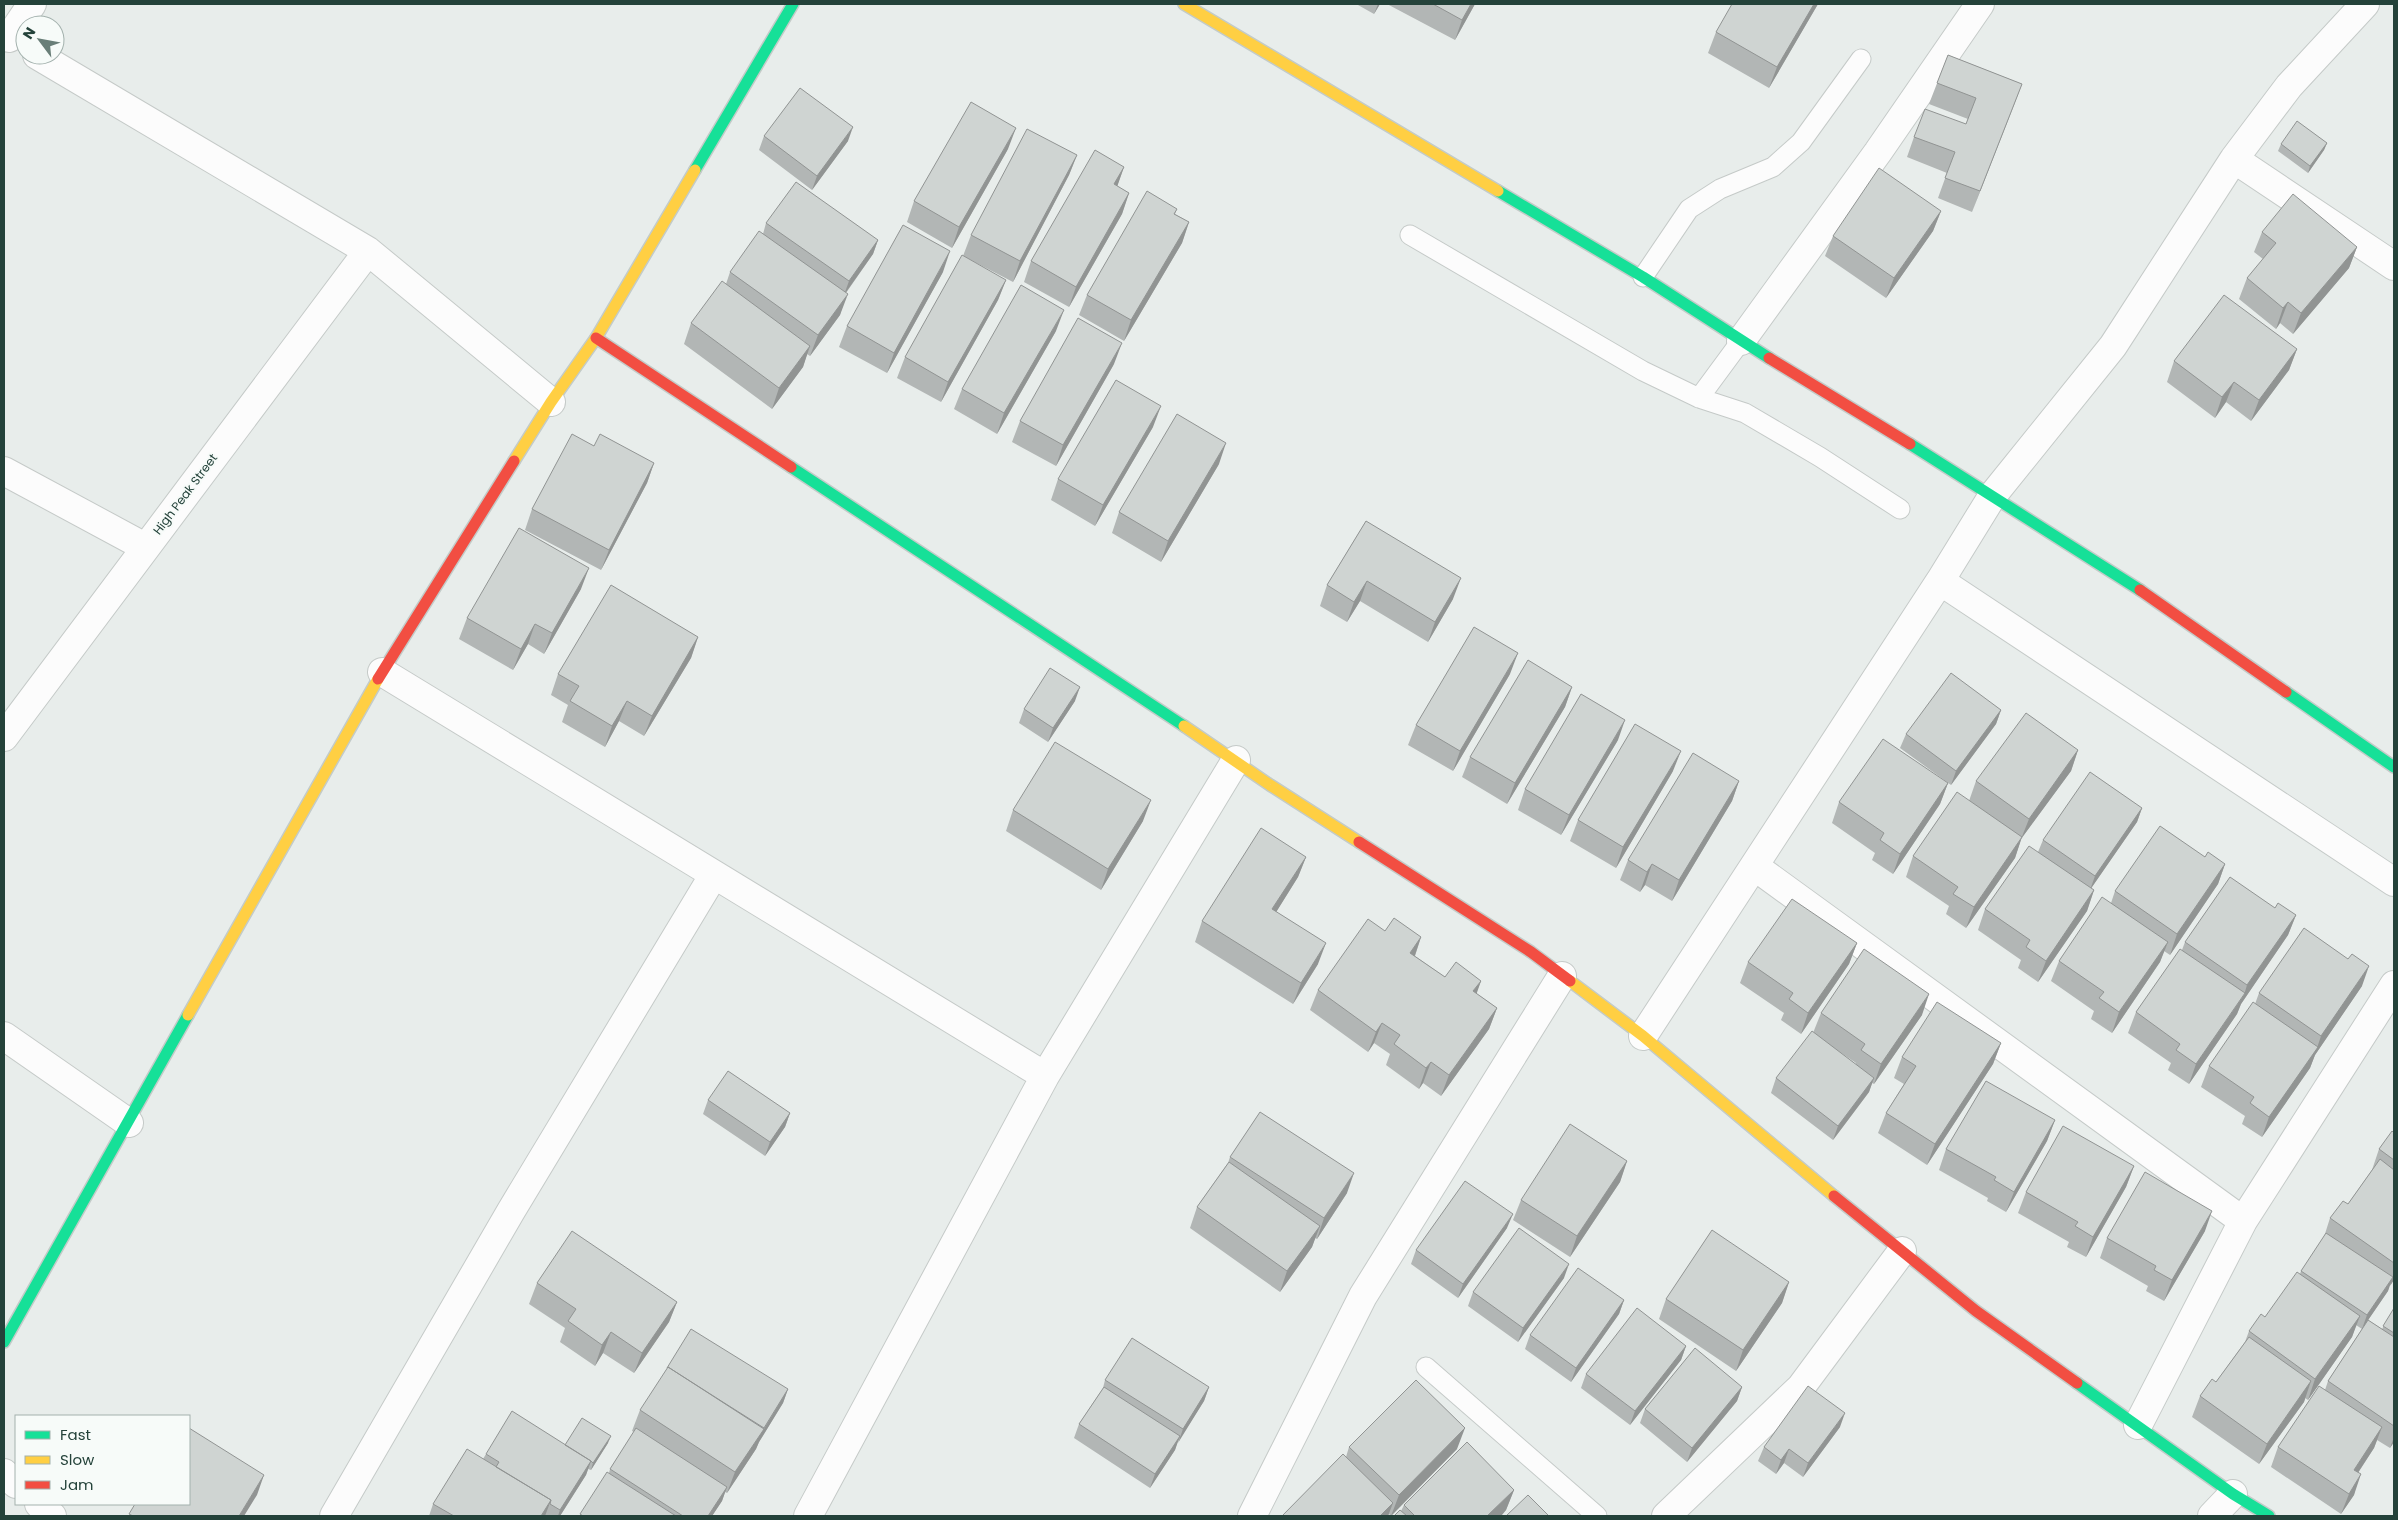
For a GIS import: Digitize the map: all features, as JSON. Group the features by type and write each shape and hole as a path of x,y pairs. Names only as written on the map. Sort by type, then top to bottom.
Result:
{"street":[{"path":"13,40 32,4"},
{"path":"4,1342 382,672 551,402 596,338 794,4"},
{"path":"1184,4 1643,277 1741,340 2112,570 2394,767"},
{"path":"1741,340 1878,152 1980,4"},
{"path":"1642,1036 1940,581 1993,495 2113,346 2234,159 2289,86 2365,4"},
{"path":"54,65 368,251 551,402"},
{"path":"2234,159 2394,266"},
{"name":"High Peak Street","path":"4,737 368,251"},
{"path":"596,338 1236,760 1364,847 1524,947 1642,1036 1758,1134 1976,1311 2232,1494 2269,1516"},
{"path":"4,470 146,547"},
{"path":"1940,581 2394,882"},
{"path":"382,672 713,876 1045,1076"},
{"path":"808,1516 1045,1076 1236,760"},
{"path":"1754,866 2242,1221"},
{"path":"334,1516 511,1211 713,876"},
{"path":"1252,1516 1363,1296 1562,976"},
{"path":"2138,1426 2242,1221 2394,985"},
{"path":"4,1036 129,1123"},
{"path":"1666,1516 1801,1387 1902,1251"},
{"path":"4,1474 15,1483"},
{"path":"2212,1516 2232,1494"},
{"path":"40,1505 52,1516"}],"lane":[{"path":"1643,277 1689,209 1720,189 1773,167 1801,142 1861,59"},
{"path":"1410,235 1643,371 1699,398 1745,413 1820,457 1900,509"},
{"path":"1699,398 1741,340"},
{"path":"1426,1367 1597,1516"}],"building":[{"path":"1433,4 1471,4 1462,20"},
{"path":"1732,4 1814,4 1777,67 1716,32"},
{"path":"1948,55 2022,84 1980,191 1945,178 1955,152 1914,137 1925,109 1966,124 1976,98 1937,83"},
{"path":"800,88 853,127 817,176 764,136"},
{"path":"971,102 1016,128 959,227 914,201"},
{"path":"2297,121 2327,143 2310,166 2281,144"},
{"path":"1027,129 1077,155 1020,261 971,235"},
{"path":"1095,150 1124,167 1114,184 1129,193 1076,287 1031,261"},
{"path":"1879,168 1941,211 1894,278 1833,236"},
{"path":"796,182 878,240 849,281 766,223"},
{"path":"1147,191 1177,209 1174,214 1189,222 1131,320 1087,295"},
{"path":"2293,194 2357,247 2301,313 2288,302 2283,308 2247,278 2276,243 2262,232"},
{"path":"903,225 950,251 894,353 847,326"},
{"path":"759,231 848,294 818,335 730,272"},
{"path":"962,255 1006,280 948,382 905,357"},
{"path":"722,281 810,346 779,388 691,323"},
{"path":"1021,285 1064,310 1004,413 962,389"},
{"path":"2224,295 2297,349 2259,400 2234,382 2222,397 2174,361"},
{"path":"1078,318 1122,343 1063,445 1020,421"},
{"path":"1116,380 1161,406 1103,505 1058,479"},
{"path":"1177,414 1226,443 1168,541 1119,512"},
{"path":"572,434 594,446 600,434 654,463 609,550 532,509"},
{"path":"1366,521 1461,578 1435,622 1367,581 1354,602 1327,585"},
{"path":"519,528 589,568 552,633 535,624 521,649 467,618"},
{"path":"611,585 698,637 652,716 627,701 612,726 570,701 579,686 558,674"},
{"path":"1474,627 1518,653 1460,751 1416,725"},
{"path":"1528,660 1572,687 1515,783 1470,757"},
{"path":"1050,668 1080,687 1053,728 1024,709"},
{"path":"1951,673 2001,710 1956,771 1906,734"},
{"path":"1581,694 1625,720 1569,815 1525,789"},
{"path":"2026,713 2078,750 2029,819 1976,781"},
{"path":"1635,724 1681,751 1623,847 1578,820"},
{"path":"1883,739 1948,783 1900,854 1880,840 1884,833 1839,802"},
{"path":"1055,742 1151,800 1108,869 1013,810"},
{"path":"1693,753 1739,781 1679,880 1652,864 1647,872 1628,860"},
{"path":"2090,772 2142,808 2095,876 2043,840"},
{"path":"1957,792 2022,837 1974,907 1953,894 1958,887 1913,856"},
{"path":"2160,826 2205,857 2208,852 2225,864 2177,934 2115,891"},
{"path":"1261,828 1306,857 1272,909 1326,943 1301,983 1202,921"},
{"path":"2029,846 2094,890 2046,961 2026,947 2030,940 1985,909"},
{"path":"2230,877 2275,908 2278,903 2296,915 2247,985 2185,942"},
{"path":"2102,897 2168,942 2119,1012 2099,998 2104,992 2059,961"},
{"path":"1792,899 1857,943 1808,1013 1789,999 1793,993 1748,962"},
{"path":"1394,918 1421,937 1410,953 1445,977 1456,962 1481,981 1473,991 1497,1008 1449,1075 1431,1062 1426,1068 1394,1044 1400,1035 1382,1023 1376,1032 1318,990 1368,919 1385,931"},
{"path":"2304,928 2348,959 2352,954 2369,966 2321,1036 2259,993"},
{"path":"1864,949 1929,994 1881,1064 1861,1050 1865,1044 1821,1013"},
{"path":"2180,949 2245,993 2196,1064 2176,1050 2180,1044 2136,1012"},
{"path":"1937,1002 2001,1043 1935,1144 1886,1113 1916,1066 1902,1057"},
{"path":"2253,1002 2318,1047 2269,1117 2250,1103 2254,1097 2209,1066"},
{"path":"1812,1031 1874,1078 1838,1126 1776,1078"},
{"path":"728,1071 790,1113 770,1142 708,1100"},
{"path":"1986,1081 2055,1120 2014,1192 1994,1180 1996,1177 1946,1149"},
{"path":"1260,1112 1354,1173 1324,1218 1230,1157"},
{"path":"1570,1124 1627,1161 1577,1236 1521,1200"},
{"path":"2063,1126 2134,1166 2093,1237 2075,1226 2078,1222 2026,1192"},
{"path":"2392,1131 2394,1133 2394,1160 2379,1149"},
{"path":"2380,1159 2394,1170 2394,1263 2330,1218 2343,1201 2348,1204"},
{"path":"1229,1162 1320,1226 1287,1271 1197,1207"},
{"path":"2145,1172 2212,1211 2172,1280 2154,1270 2156,1266 2107,1238"},
{"path":"1465,1181 1513,1214 1463,1284 1416,1250"},
{"path":"1519,1228 1569,1264 1523,1328 1473,1292"},
{"path":"1712,1230 1789,1282 1743,1350 1666,1299"},
{"path":"572,1231 677,1302 642,1353 611,1332 602,1345 568,1321 576,1309 537,1283"},
{"path":"2326,1233 2393,1277 2367,1315 2301,1271"},
{"path":"1578,1268 1624,1300 1576,1368 1530,1335"},
{"path":"2297,1272 2360,1316 2315,1379 2249,1331 2261,1314 2265,1317"},
{"path":"1637,1308 1686,1346 1635,1411 1586,1374"},
{"path":"2394,1308 2394,1333 2383,1326"},
{"path":"2368,1320 2394,1337 2394,1426 2328,1381"},
{"path":"691,1329 788,1389 764,1428 667,1368"},
{"path":"2249,1337 2311,1381 2267,1444 2200,1396 2212,1379 2216,1382"},
{"path":"1132,1338 1209,1387 1183,1429 1105,1380"},
{"path":"1695,1348 1742,1387 1692,1448 1645,1409"},
{"path":"668,1367 764,1429 735,1472 640,1410"},
{"path":"1416,1380 1465,1428 1399,1495 1349,1447"},
{"path":"1808,1386 1845,1413 1808,1463 1789,1449 1781,1460 1764,1447"},
{"path":"2319,1386 2382,1427 2354,1470 2361,1474 2349,1494 2278,1447"},
{"path":"1104,1387 1180,1436 1155,1474 1079,1424"},
{"path":"512,1411 591,1461 560,1510 550,1504 551,1500 496,1467 499,1462 486,1454"},
{"path":"582,1418 611,1436 593,1463 565,1445"},
{"path":"636,1428 727,1487 708,1516 683,1516 610,1469"},
{"path":"190,1429 264,1475 239,1516 133,1516 129,1514 134,1505 190,1505"},
{"path":"1467,1442 1514,1490 1487,1516 1415,1516 1404,1505"},
{"path":"467,1449 551,1500 541,1516 454,1516 433,1504"},
{"path":"1343,1454 1393,1503 1380,1516 1282,1516"},
{"path":"607,1472 676,1516 583,1516 580,1514"},
{"path":"1528,1495 1549,1516 1506,1516"},
{"path":"1400,1510 1407,1516 1394,1516"}],"traffic: fast":[{"path":"695,170 793,4"},
{"path":"1498,191 1643,277 1769,358"},
{"path":"1910,444 2140,590"},
{"path":"791,467 1184,726"},
{"path":"2286,692 2394,767"},
{"path":"4,1342 188,1015"},
{"path":"2077,1383 2233,1494 2269,1516"}],"traffic: slow":[{"path":"1184,4 1498,191"},
{"path":"514,461 551,402 596,338 695,170"},
{"path":"188,1015 378,679"},
{"path":"1184,726 1270,785 1359,842"},
{"path":"1570,981 1643,1036 1834,1196"}],"traffic: jam":[{"path":"596,338 791,467"},
{"path":"1769,358 1910,444"},
{"path":"378,679 514,461"},
{"path":"2140,590 2286,692"},
{"path":"1359,842 1531,952 1570,981"},
{"path":"1834,1196 1976,1311 2077,1383"}]}
